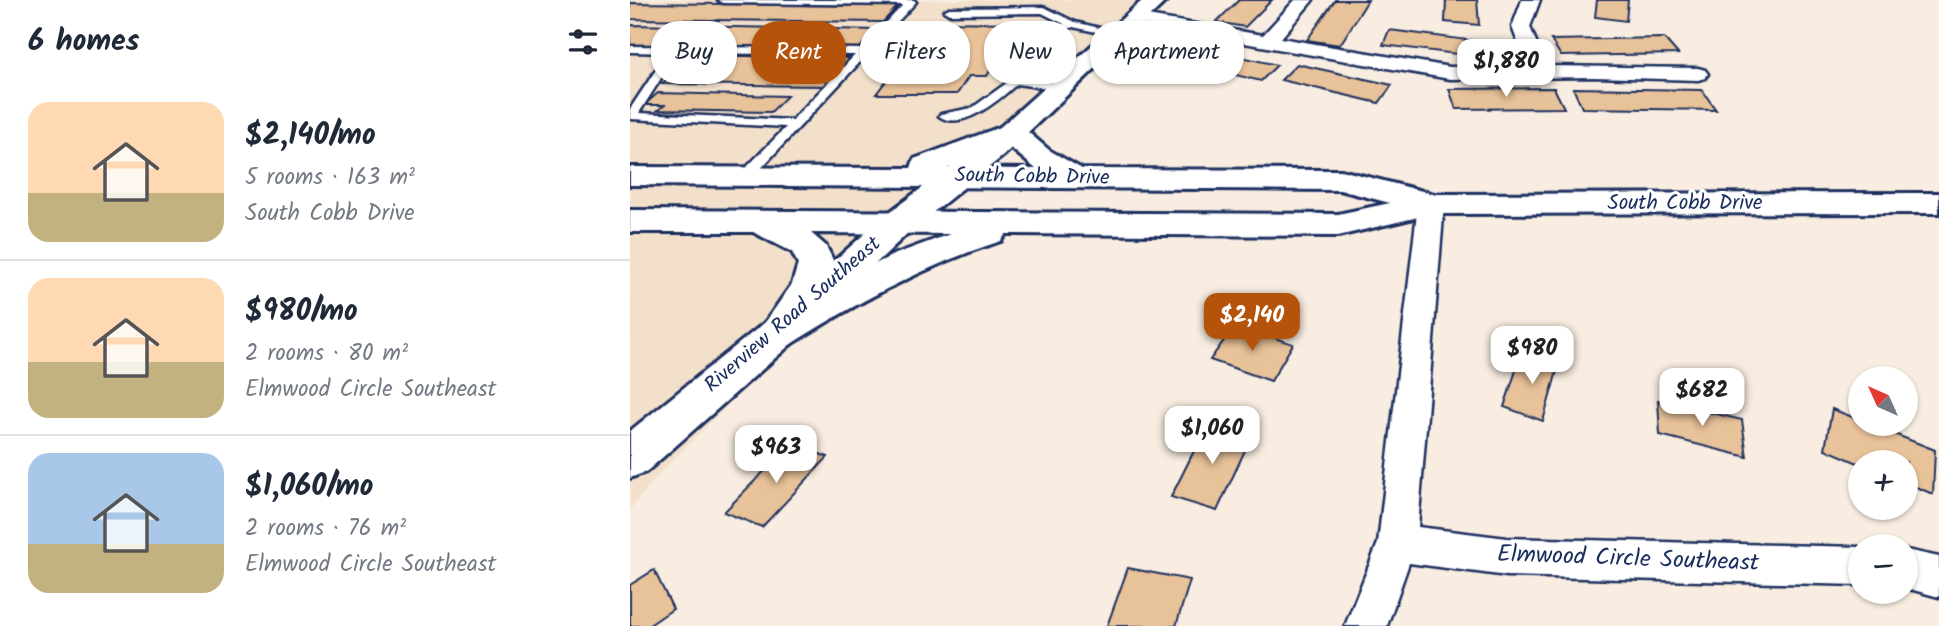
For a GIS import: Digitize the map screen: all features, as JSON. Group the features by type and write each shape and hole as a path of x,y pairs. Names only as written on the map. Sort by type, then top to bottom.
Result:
{"main road":[{"name":"Riverview Road Southeast","path":"1133,21 1156,0"},
{"name":"Riverview Road Southeast","path":"630,458 777,334 899,222 1011,132 1090,60"},
{"path":"889,176 964,153 1011,132 1037,158 1075,177"},
{"name":"South Cobb Drive","path":"630,176 1341,180 1431,204"},
{"name":"South Cobb Drive","path":"630,221 1338,225 1431,204 1939,203"},
{"path":"755,222 788,233 804,243 815,254 818,267 813,284 777,334"},
{"path":"777,334 852,289 909,261 967,240 1033,223"}],"street":[{"path":"1268,43 1304,0"},
{"path":"1531,0 1521,27 1539,72"},
{"path":"1244,40 1450,73 1698,74"},
{"path":"1366,626 1397,543 1431,204"},
{"name":"Elmwood Circle Southeast","path":"1397,543 1507,558 1848,566"},
{"path":"1918,572 1939,577"}],"lane":[{"path":"723,0 911,2 893,21"},
{"path":"949,11 1044,10 1066,21"},
{"path":"630,49 651,49"},
{"path":"737,51 860,52"},
{"path":"746,176 860,56"},
{"path":"945,116 965,117 981,109 1020,75 1060,87"},
{"path":"652,84 631,116 795,124"}],"shaded area":[{"path":"630,0 1161,0 1137,21 1090,21 1090,62 1076,74 1076,21 984,21 984,84 1064,84 928,202 660,473 630,509"}],"building":[{"path":"1239,0 1272,0 1245,27 1244,21 1217,21"},
{"path":"1335,0 1368,0 1340,45 1307,40"},
{"path":"1446,0 1477,0 1479,25 1445,22"},
{"path":"1597,0 1628,0 1626,21 1595,17"},
{"path":"630,3 898,6 884,21 630,19"},
{"path":"970,22 984,22 984,76 970,76"},
{"path":"630,25 651,25 651,47 630,47"},
{"path":"737,27 751,27 751,49 737,49"},
{"path":"846,29 860,30 860,48 857,51 846,51"},
{"path":"1389,30 1484,42 1481,57 1383,45"},
{"path":"1664,38 1678,54 1561,56 1551,40"},
{"path":"737,56 751,56 751,84 827,84 825,86 661,84 737,84"},
{"path":"1244,58 1277,65 1261,81 1244,77"},
{"path":"1297,64 1392,85 1379,103 1281,80"},
{"path":"884,84 964,84 957,94 876,94"},
{"path":"1554,88 1564,108 1456,109 1449,89"},
{"path":"1573,88 1702,90 1716,110 1582,108"},
{"path":"658,93 787,96 771,112 658,110 664,105 644,105"},
{"path":"1235,325 1293,344 1271,381 1210,360"},
{"path":"1522,352 1559,364 1543,421 1504,407"},
{"path":"1658,400 1742,420 1747,457 1660,435"},
{"path":"1832,409 1848,415 1848,436 1899,436 1935,450 1933,494 1918,488 1918,450 1848,450 1848,459 1825,449"},
{"path":"1209,421 1253,433 1217,511 1171,497"},
{"path":"791,444 828,457 762,527 724,512"},
{"path":"1128,568 1190,580 1176,626 1107,626"},
{"path":"654,570 673,609 648,626 630,626 630,585"}]}
